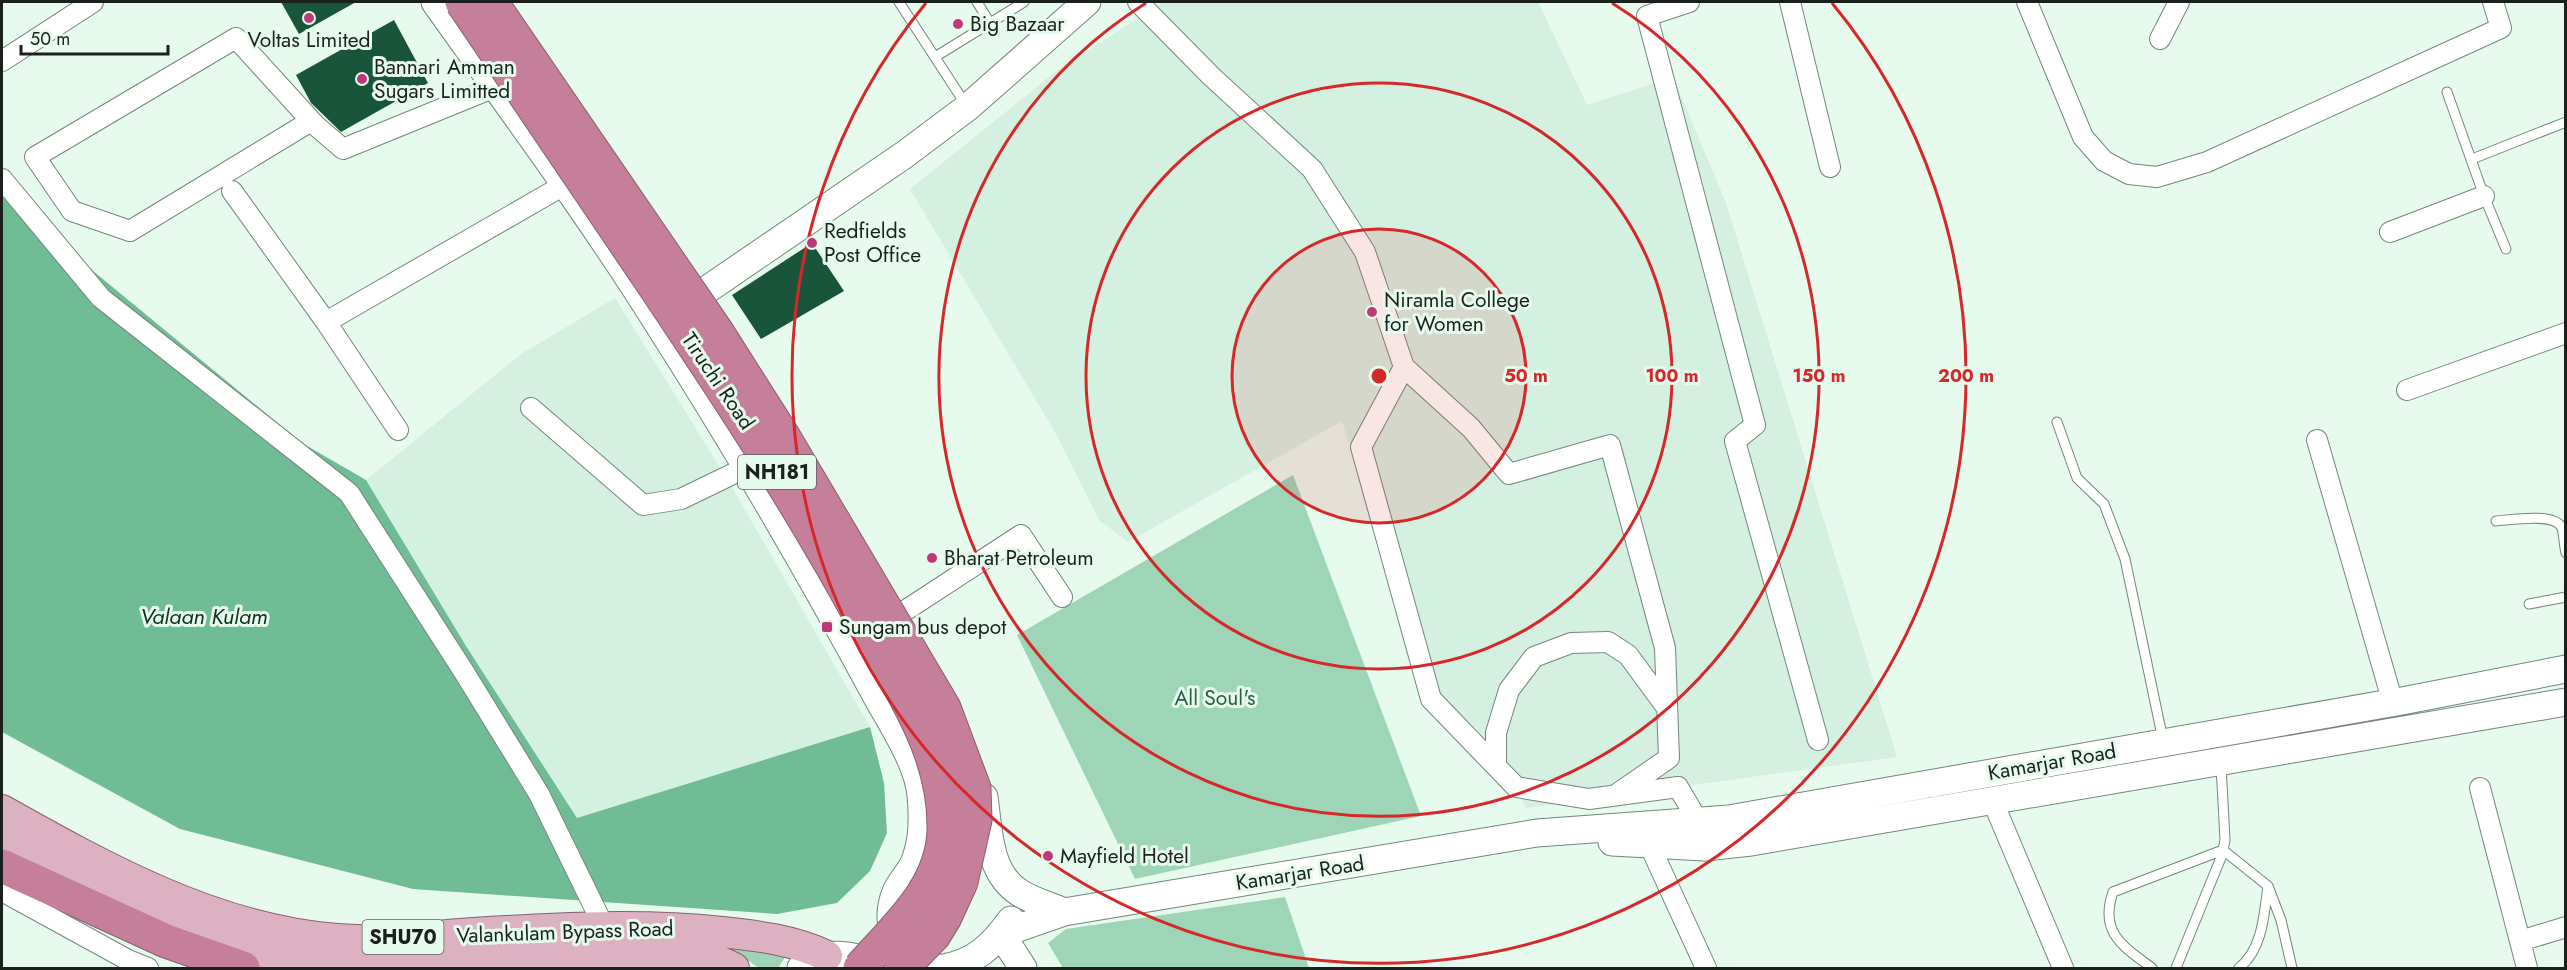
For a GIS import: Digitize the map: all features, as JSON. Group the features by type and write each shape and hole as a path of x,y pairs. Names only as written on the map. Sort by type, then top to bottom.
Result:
{"highway":[{"name":"Tiruchi Road","path":"462,2 765,452 849,595 920,726 933,756 943,788 944,834 939,856 925,894 834,962"},
{"name":"Tiruchi Road","path":"491,2 723,342 783,436 944,708 974,789 975,820 961,882 945,917 934,935 902,969"},
{"path":"2,866 166,941 243,969"}],"main road":[{"name":"Valankulam Bypass Road","path":"2,810 98,864 250,924 338,939 604,927 694,929 768,937 807,946 834,962"},
{"name":"Valankulam Bypass Road","path":"2,838 89,886 250,951 309,960 355,963 613,952 713,958 734,969"}],"street":[{"path":"2,62 93,2"},
{"name":"Tiruchi Road","path":"435,2 656,319 747,467 831,611 901,741 921,792 922,828 916,861 905,874 892,906 834,962"},
{"path":"510,2 705,291 903,612 974,744 1003,877 1015,904 1012,919 1001,934 970,962 943,969"},
{"path":"1138,2 1211,76 1312,169 1365,252 1404,368 1471,428 1509,474 1610,445 1665,648 1669,758 1614,796"},
{"path":"1689,2 1647,16 1755,425 1735,441 1818,740"},
{"path":"1790,2 1830,167"},
{"path":"2027,2 2083,137 2104,161 2129,174 2157,177 2207,162 2501,28 2493,2"},
{"path":"2160,39 2179,2"},
{"path":"705,291 904,155 968,107 1073,10"},
{"path":"311,122 130,231 72,211 35,157 236,38 311,122 343,149 495,87"},
{"path":"2,179 101,298 349,493 539,794 604,927"},
{"path":"326,322 564,185"},
{"path":"232,191 326,322 398,430"},
{"path":"2390,232 2484,195"},
{"path":"2407,390 2565,333"},
{"path":"1404,368 1361,447 1431,699 1516,787 1589,799 1678,787 1698,821"},
{"path":"531,408 643,505 681,499 747,467"},
{"path":"2317,440 2393,703"},
{"path":"903,612 1021,535 1062,597"},
{"path":"1496,766 1496,733 1509,690 1534,657 1571,643 1608,642 1629,655 1667,708"},
{"name":"Kamarjar Road","path":"1001,934 1064,912 1536,833 1729,819 2393,703 2565,669"},
{"name":"Kamarjar Road","path":"1536,833 1705,847 1751,842 2221,763 2565,702"},
{"path":"2480,789 2527,969"},
{"path":"1994,802 2063,969"},
{"path":"1649,844 1706,969"},
{"path":"916,861 930,854 958,850 984,857 1022,895 1064,912"},
{"path":"2,891 148,969"},
{"path":"892,906 897,942 908,956 924,966 938,969"},
{"path":"2520,941 2565,927"},
{"path":"1001,934 1023,969"},
{"path":"834,962 877,969"}],"lane":[{"path":"899,2 968,107"},
{"path":"977,2 990,23"},
{"path":"934,57 1018,3"},
{"path":"2447,92 2506,249"},
{"path":"2472,159 2565,122"},
{"path":"2057,422 2077,478 2104,504 2125,560 2164,743"},
{"path":"2496,521 2547,518 2558,523 2565,553"},
{"path":"2529,604 2565,597"},
{"path":"2176,969 2223,850 2225,840 2221,763"},
{"path":"2223,850 2268,886 2282,920 2292,969"},
{"path":"2152,969 2117,941 2109,922 2109,904 2114,892 2223,850"},
{"path":"2239,969 2248,961 2256,946 2268,886"}],"shaded area":[{"name":"Niramla College for Women","path":"1163,2 1538,2 1587,105 1673,77 1726,203 1897,757 1526,808 1501,753 1468,721 1431,699 1342,421 1128,542 1099,520 1055,432 910,189 1059,69"},
{"path":"615,298 729,482 870,727 577,818 466,646 366,480 521,354"}],"green space":[{"name":"All Soul's","path":"1293,475 1421,816 1135,879 1017,635"},
{"path":"1285,897 1309,968 1063,968 1048,943 1066,929"},
{"path":"727,946 790,950 778,968 759,968"}],"water":[{"name":"Valaan Kulam","path":"2,196 302,443 366,480 466,646 577,818 870,727 884,783 887,833 870,871 837,903 777,914 413,889 180,829 2,732"}],"building":[{"name":"Voltas Limited","path":"281,2 356,2 299,34"},
{"name":"Bannari Amman Sugars Limitted","path":"394,20 428,83 341,132 311,103 296,75"},
{"path":"812,243 844,291 761,339 732,295"}],"place":[{"name":"Voltas Limited","path":"309,18"},
{"name":"Big Bazaar","path":"958,24"},
{"name":"Bannari Amman Sugars Limitted","path":"362,79"},
{"name":"Redfields Post Office","path":"812,243"},
{"name":"Niramla College for Women","path":"1372,312"},
{"name":"Bharat Petroleum","path":"932,558"},
{"name":"Sungam bus depot","path":"827,627"},
{"name":"Mayfield Hotel","path":"1048,856"}]}
